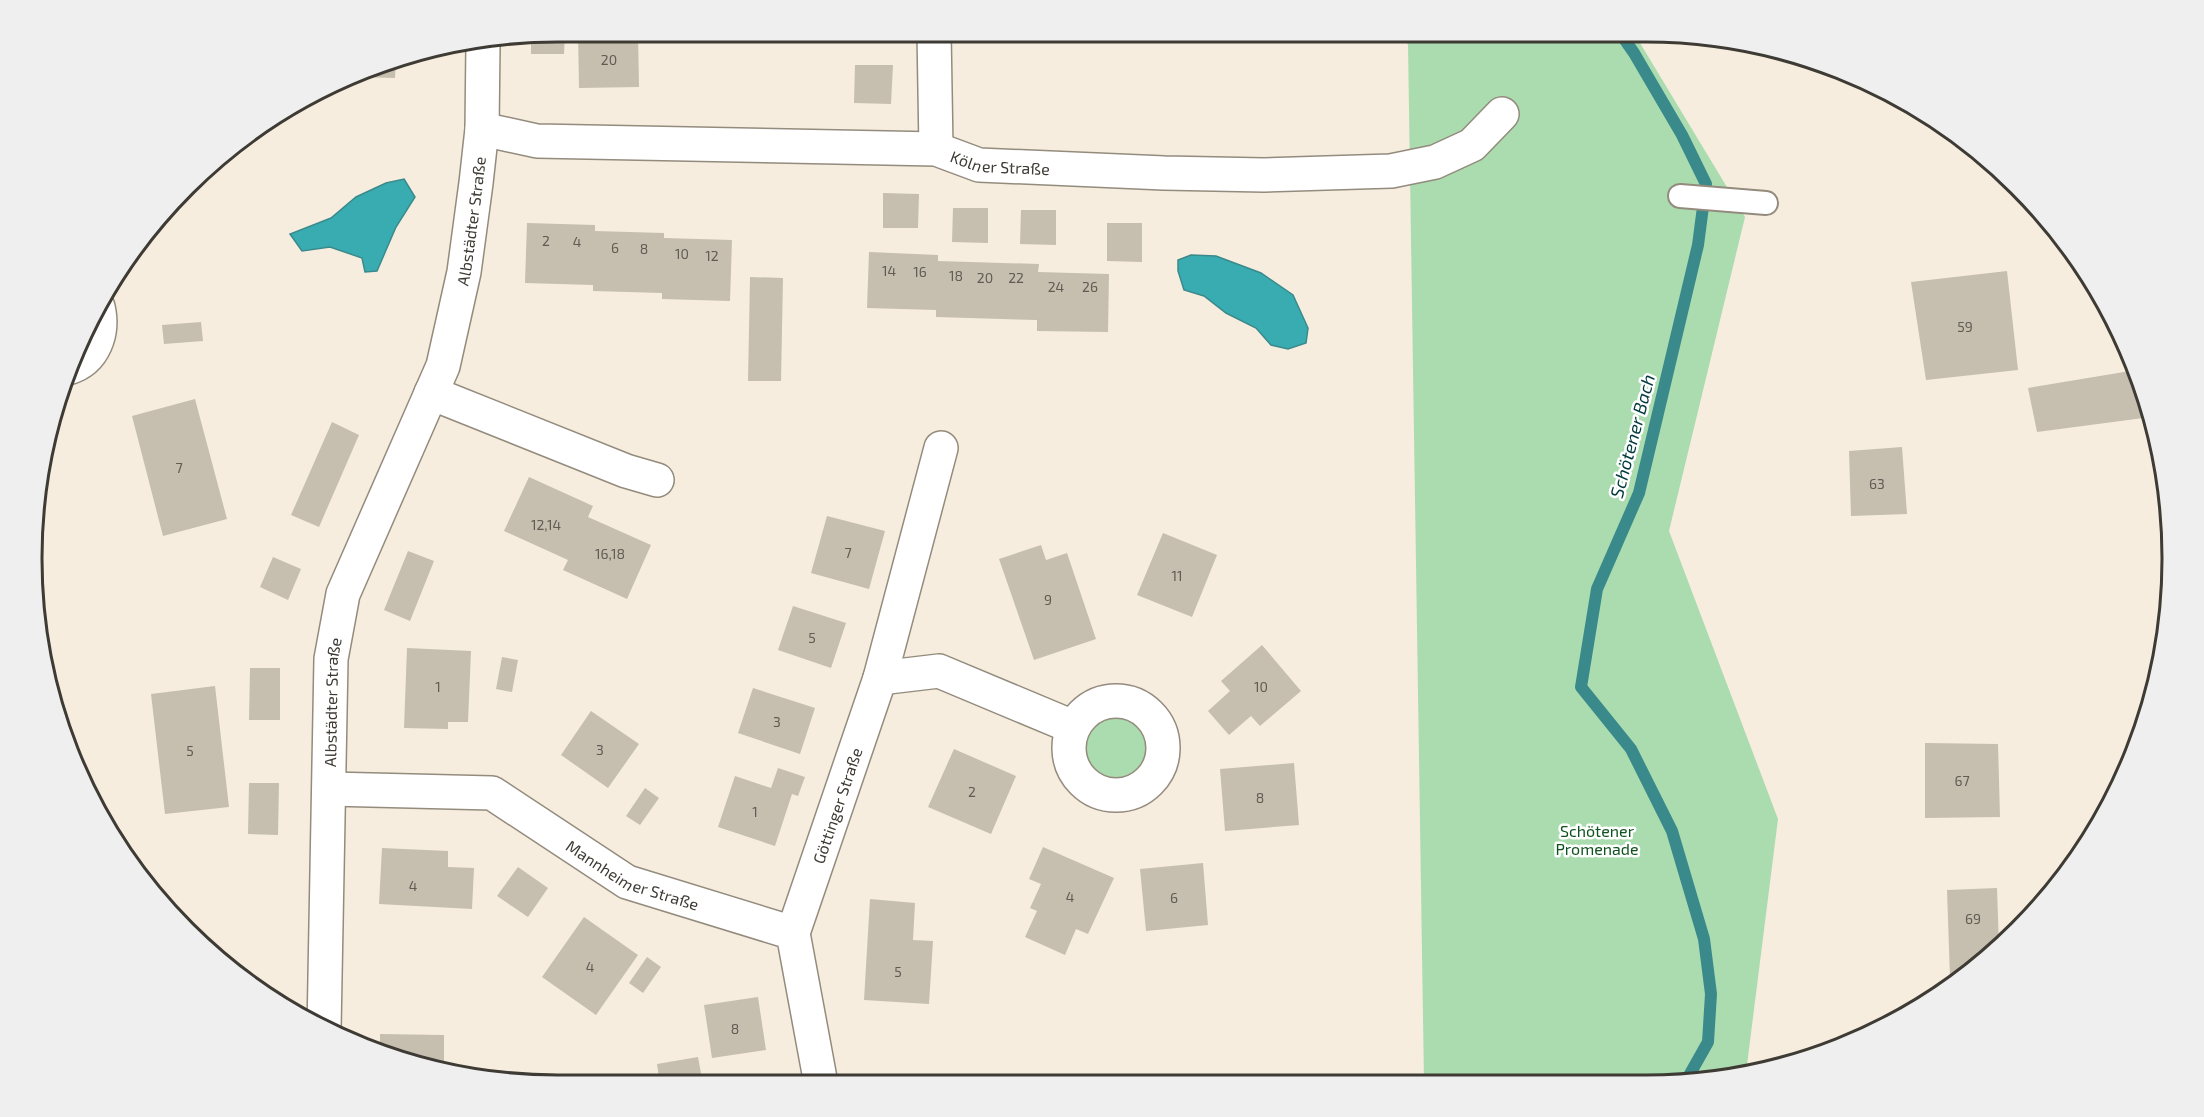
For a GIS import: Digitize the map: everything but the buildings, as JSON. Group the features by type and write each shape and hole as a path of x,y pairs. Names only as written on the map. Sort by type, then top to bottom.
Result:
{"street":[{"path":"934,42 936,149"},
{"name":"Albstädter Straße","path":"324,1019 331,659 343,594 443,366 464,272 482,129 483,47"},
{"name":"Kölner Straße","path":"482,129 537,141 936,149 979,165 1253,175 1391,171 1435,162 1472,145 1502,114"},
{"path":"80,363 97,342 100,320"},
{"path":"431,393 626,471 657,480"},
{"name":"Göttinger Straße","path":"793,933 880,678 941,448"},
{"path":"880,678 939,671 1072,727"},
{"name":"Mannheimer Straße","path":"330,789 492,793 627,882 793,933"},
{"path":"793,933 819,1075"}],"lane":[{"path":"1680,196 1766,202"}],"green space":[{"name":"Schötener Promenade","path":"1406,42 1639,42 1745,217 1669,531 1778,819 1747,1065 1679,1074 1424,1075"},
{"path":"1110,718 1122,718 1138,727 1145,737 1147,749 1145,761 1138,771 1122,780 1110,780 1099,775 1090,766 1085,755 1085,743 1090,732 1099,723"}],"water":[{"path":"404,179 415,197 396,227 377,271 365,272 362,258 330,247 302,251 290,234 331,218 356,197 386,183"},
{"path":"1191,255 1216,256 1261,273 1293,295 1308,328 1306,343 1288,349 1271,345 1256,328 1226,313 1204,296 1184,290 1178,271 1178,260"}],"waterway":[{"name":"Schötener Bach","path":"1626,42 1682,135 1706,184 1698,245 1639,493 1597,589 1581,687 1631,749 1672,831 1704,939 1711,994 1708,1042 1691,1073"}]}
